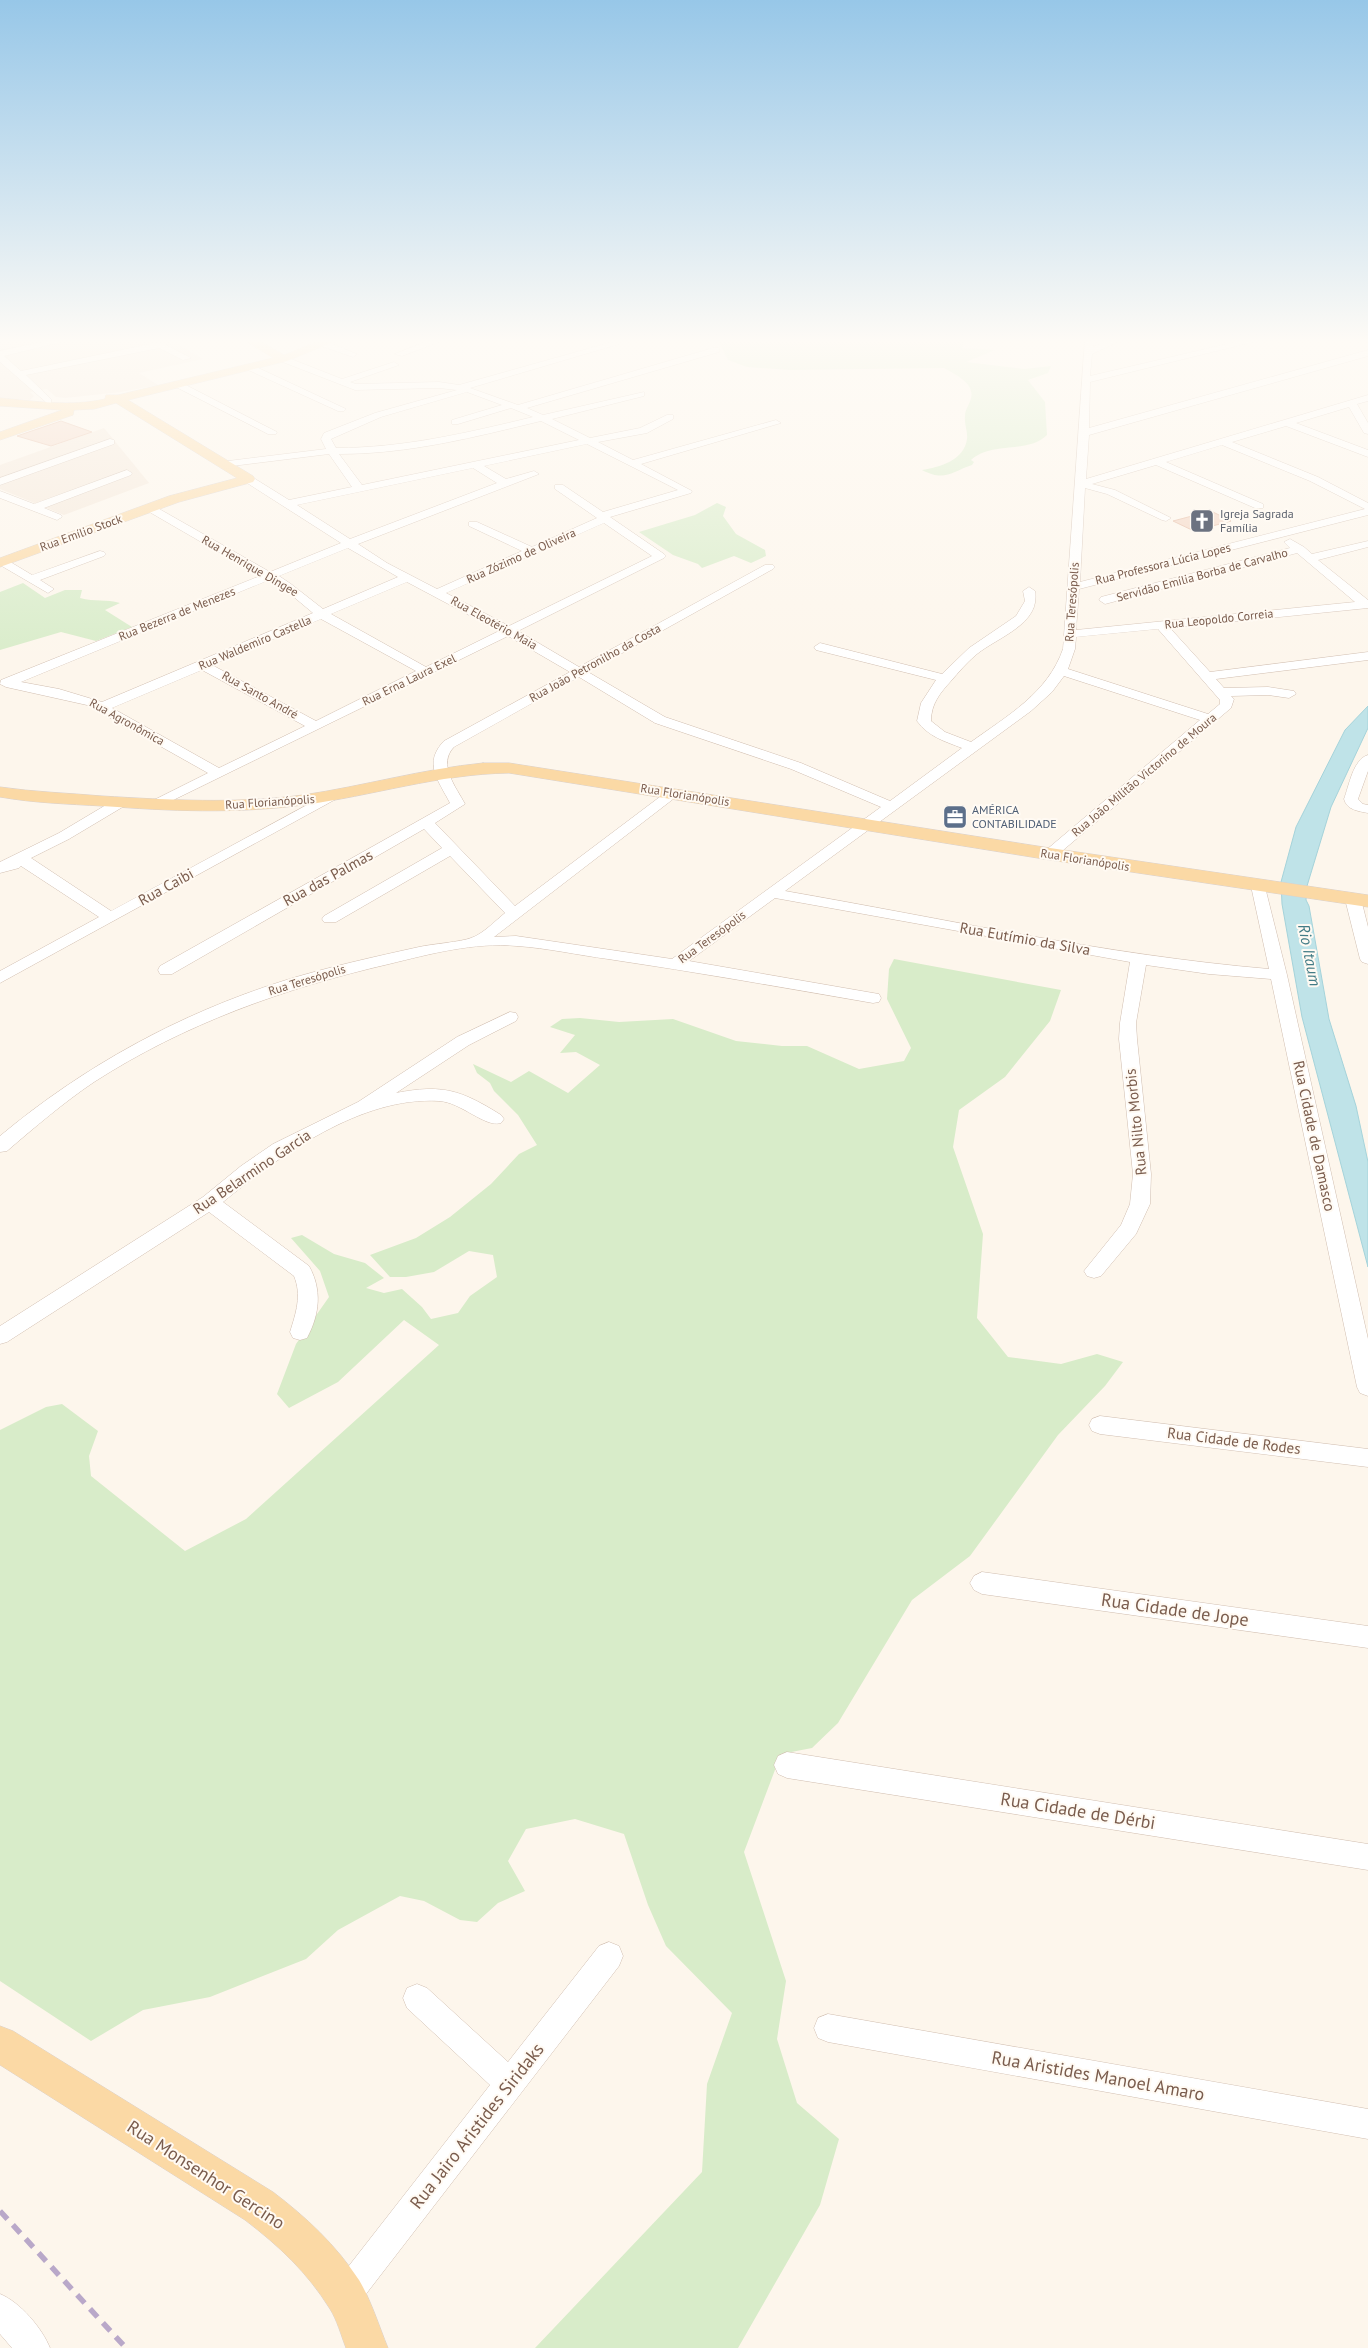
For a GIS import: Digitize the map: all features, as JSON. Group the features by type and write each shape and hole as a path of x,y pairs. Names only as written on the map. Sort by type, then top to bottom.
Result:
{"main road":[{"name":"Rua Eleotério Maia","path":"200,450 248,479"},
{"name":"Rua Emílio Stock","path":"1,563 150,508 192,494 248,479"},
{"name":"Rua Florianópolis","path":"0,792 157,804 256,805 331,796 441,772 475,768 509,768 1282,890 1361,900"},
{"name":"Rua Monsenhor Gercino","path":"0,2044 266,2211 292,2231 318,2259 345,2296 367,2348"}],"street":[{"path":"0,482 89,450"},
{"path":"332,450 359,489"},
{"path":"224,464 332,450 385,450"},
{"path":"287,504 549,450"},
{"path":"603,517 687,491 606,450"},
{"path":"632,463 680,450"},
{"name":"Rua Teresópolis","path":"0,1146 34,1116 70,1090 152,1042 203,1016 283,986 322,974 372,961 478,942 516,941 675,964 1034,702 1062,671 1071,634 1083,450"},
{"path":"1080,484 1194,450"},
{"path":"1243,450 1314,479 1368,507"},
{"path":"1156,461 1259,506"},
{"path":"475,465 505,483"},
{"path":"34,508 127,473"},
{"name":"Rua Bezerra de Menezes","path":"3,683 348,544 505,483 534,474"},
{"name":"Rua Eleotério Maia","path":"248,479 348,544 406,578 509,631 660,720 796,766 890,806"},
{"path":"1080,484 1110,492 1166,518"},
{"path":"559,487 660,556"},
{"path":"0,494 57,517"},
{"name":"Rua Henrique Dingee","path":"150,508 269,576 298,594 322,614 426,672"},
{"name":"Rua Professora Lúcia Lopes","path":"1074,587 1368,512"},
{"name":"Rua Zózimo de Oliveira","path":"437,593 603,517"},
{"path":"473,524 532,551"},
{"path":"1278,534 1300,549 1367,605"},
{"path":"1311,558 1368,544"},
{"name":"Servidão Emília Borba de Carvalho","path":"1105,600 1300,549"},
{"path":"31,579 100,554"},
{"name":"Rua Erna Laura Exel","path":"157,804 660,556"},
{"path":"1,563 48,589"},
{"name":"Rua João Petronilho da Costa","path":"441,772 438,760 444,748 769,567"},
{"name":"Rua Waldemiro Castella","path":"103,707 406,578"},
{"path":"972,747 940,735 929,728 922,715 926,704 973,650 1018,621 1030,602 1029,591"},
{"name":"Rua Leopoldo Correia","path":"1071,634 1367,605"},
{"name":"Rua João Militão Victorino de Moura","path":"1050,854 1226,705 1227,698 1160,625"},
{"path":"820,647 946,679"},
{"path":"1206,676 1324,663 1368,656"},
{"name":"Rua Santo André","path":"203,665 316,726"},
{"path":"1062,671 1210,719"},
{"name":"Rua Agronômica","path":"3,683 70,695 103,707 219,774"},
{"path":"1221,692 1268,691 1289,694"},
{"path":"1368,759 1364,763 1351,799 1352,803 1358,807 1368,809"},
{"name":"Rua das Palmas","path":"166,970 458,804 441,772"},
{"path":"478,942 674,793"},
{"name":"Rua Caibi","path":"0,978 331,796"},
{"path":"0,868 64,836 122,802"},
{"path":"426,823 514,914"},
{"path":"330,919 451,849"},
{"path":"20,858 110,917"},
{"path":"0,877 20,858"},
{"name":"Rua Cidade de Damasco","path":"1259,886 1368,1387"},
{"name":"Rua Eutímio da Silva","path":"772,892 1139,960 1208,969 1279,975"},
{"path":"1361,900 1368,959"},
{"name":"Rua Nilto Morbis","path":"1094,1271 1129,1229 1140,1204 1142,1174 1128,1038 1128,1023 1139,960"},
{"path":"675,964 873,998"},
{"name":"Rua Belarmino Garcia","path":"0,1336 210,1202 248,1171 280,1149 364,1106 463,1040 510,1017"},
{"path":"364,1106 401,1098 445,1096 459,1098 495,1119"},
{"path":"210,1202 302,1271 308,1282 309,1292 307,1311 300,1332"},
{"name":"Rua Cidade de Rodes","path":"1100,1425 1368,1458"},
{"name":"Rua Cidade de Jope","path":"982,1583 1368,1637"},
{"name":"Rua Cidade de Dérbi","path":"787,1765 1368,1857"},
{"name":"Rua Jairo Aristides Siridaks","path":"345,2296 609,1956"},
{"path":"417,1998 510,2084"},
{"name":"Rua Aristides Manoel Amaro","path":"828,2028 1368,2124"},
{"path":"0,2310 34,2348"}],"shaded area":[{"path":"43,450 122,450 149,483 64,515 0,489 0,465"}],"green space":[{"path":"963,450 996,450 980,454 971,460 974,462 972,465 948,475 930,474 922,470 950,462"},
{"path":"717,503 726,507 723,516 736,534 765,550 766,556 751,563 734,556 702,568 698,564 673,555 639,532 695,515"},
{"path":"23,583 45,598 65,590 82,590 80,598 120,603 105,610 132,627 96,641 61,632 0,650 0,592"},
{"path":"894,959 1061,990 1050,1021 1005,1077 959,1110 953,1147 983,1234 977,1318 1008,1357 1061,1364 1097,1354 1123,1362 1105,1386 1058,1435 970,1556 912,1600 838,1723 812,1748 781,1754 744,1852 786,1981 777,2039 797,2103 839,2139 820,2205 738,2348 535,2348 702,2172 707,2084 732,2013 666,1946 648,1905 624,1834 575,1819 526,1829 508,1861 525,1891 498,1903 477,1922 460,1920 424,1901 400,1896 338,1930 306,1959 210,1997 143,2010 91,2041 0,1981 0,1430 46,1407 62,1404 98,1431 89,1456 91,1476 185,1551 246,1519 439,1345 404,1320 338,1382 289,1408 277,1394 296,1344 329,1297 320,1271 291,1238 302,1235 334,1254 365,1263 384,1278 366,1288 384,1293 402,1289 422,1307 431,1319 458,1313 470,1296 497,1277 493,1255 469,1251 434,1272 406,1277 390,1277 370,1255 416,1238 450,1217 491,1184 519,1154 537,1145 518,1115 494,1091 490,1083 477,1073 473,1064 511,1082 529,1071 568,1093 600,1065 576,1052 560,1053 575,1035 550,1027 562,1019 580,1018 619,1022 673,1019 736,1041 782,1046 807,1046 859,1069 904,1061 911,1048 887,999 889,969"}],"water":[{"name":"Rio Itaum","path":"1368,706 1368,728 1331,807 1307,886 1306,900 1309,906 1329,1019 1356,1106 1368,1162 1368,1267 1302,1017 1282,904 1281,882 1296,827 1345,730"}],"building":[{"name":"Igreja Sagrada Família","path":"1211,511 1231,521 1194,531 1173,521"}],"railway":[{"path":"0,2211 126,2348"}],"place":[{"name":"Igreja Sagrada Família","path":"1202,521"},
{"name":"AMÉRICA CONTABILIDADE","path":"955,817"}]}
